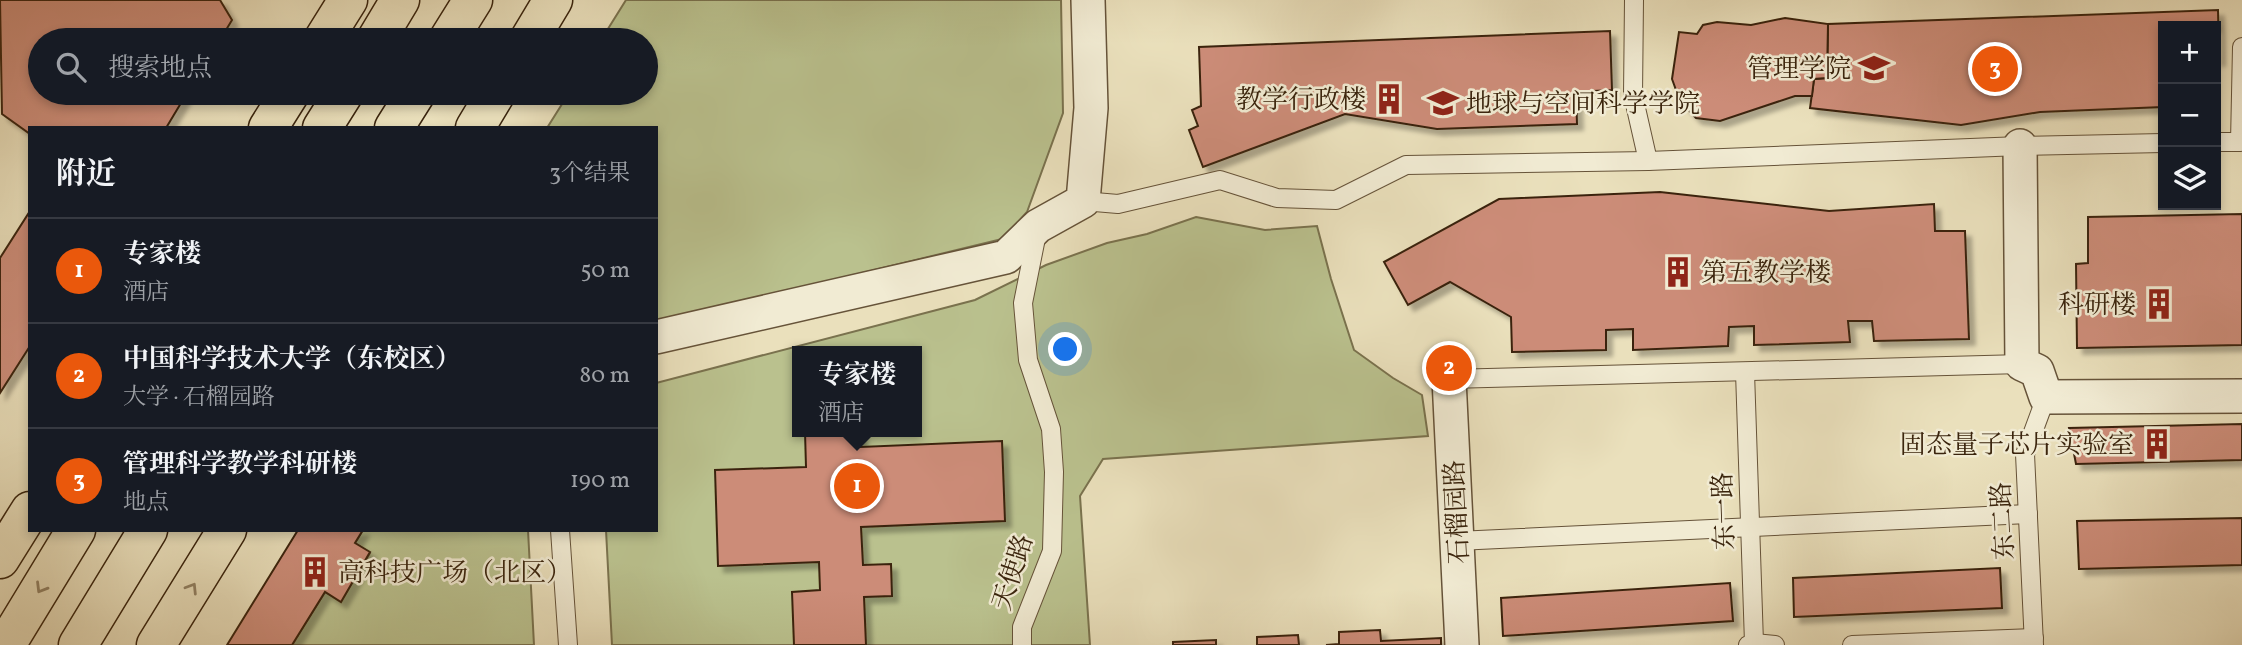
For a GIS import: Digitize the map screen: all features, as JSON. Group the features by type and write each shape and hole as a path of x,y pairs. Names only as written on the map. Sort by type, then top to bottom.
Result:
{"highway":[{"path":"330,28 348,0"},
{"path":"383,28 400,0"},
{"path":"456,28 473,0"},
{"path":"536,28 553,0"},
{"path":"269,126 282,105"},
{"path":"323,126 336,105"},
{"path":"395,126 408,105"},
{"path":"476,126 489,105"},
{"path":"0,559 28,514"},
{"path":"6,645 75,532"},
{"path":"78,645 147,532"},
{"path":"156,645 226,532"}],"street":[{"path":"658,337 1006,257 1038,226 1083,201 1091,108 1088,0"},
{"path":"2020,146 2022,364 2037,371 2046,397 2242,396"},
{"name":"石榴园路","path":"1449,379 1462,645"}],"lane":[{"path":"1634,0 1633,94 1648,161"},
{"path":"2221,142 2240,142 2242,47"},
{"path":"1083,201 1118,204 1220,180 1277,198 1336,200 1406,165 1648,161 2158,143"},
{"name":"天使路","path":"1022,645 1021,627 1052,551 1054,472 1051,429 1028,360 1023,303 1038,226"},
{"path":"1449,379 2022,364"},
{"name":"东一路","path":"1745,372 1751,644"},
{"name":"东二路","path":"2034,642 2025,454 2046,397"},
{"path":"1457,541 2028,514"},
{"path":"560,532 568,645"},
{"path":"1852,645 2034,642"},
{"path":"1751,644 1774,645"}],"green space":[{"path":"626,0 1061,0 1063,113 1027,212 1002,239 658,323 658,126 548,126 561,105 658,105 658,28 608,28"},
{"path":"1196,217 1265,230 1317,226 1354,350 1422,395 1428,436 1103,459 1080,496 1090,645 612,645 606,532 658,532 658,382 792,348 792,437 922,437 922,346 798,346 975,300 1046,265 1107,243 1147,234"},
{"path":"362,532 528,532 534,645 292,645 325,592 341,601 370,553 355,543"}],"building":[{"path":"0,0 220,0 232,20 227,28 28,28 28,105 180,105 167,126 28,126 28,133 2,114"},
{"path":"2218,10 2218,21 2158,21 2158,107 2040,112 1961,125 1810,108 1814,79 1827,78 1828,24"},
{"path":"1785,18 1828,24 1827,78 1814,79 1812,96 1795,96 1720,121 1696,118 1680,101 1672,79 1679,32 1697,34 1703,25 1717,22 1751,25"},
{"name":"教学行政楼","path":"1610,31 1612,90 1576,92 1577,124 1437,129 1345,114 1203,167 1189,130 1198,126 1192,110 1201,106 1199,47"},
{"name":"第五教学楼","path":"1660,192 1829,211 1934,204 1935,231 1965,231 1969,339 1874,341 1872,321 1848,321 1850,342 1754,345 1754,326 1729,327 1728,346 1633,350 1633,329 1606,330 1606,350 1512,352 1511,317 1450,282 1408,305 1384,262 1499,199"},
{"path":"28,214 28,349 0,393 0,258"},
{"name":"科研楼","path":"2242,214 2242,345 2077,348 2076,264 2088,263 2088,217"},
{"name":"固态量子芯片实验室","path":"2242,424 2242,460 2076,464 2069,428"},
{"path":"805,437 860,437 861,447 1002,441 1005,521 861,527 863,565 891,564 892,596 864,597 866,645 794,645 792,592 820,590 819,562 718,566 715,470 806,467"},
{"path":"2242,518 2242,565 2079,569 2077,521"},
{"name":"高科技广场（北区）","path":"297,532 362,532 355,543 370,552 341,602 325,592 292,645 227,645"},
{"path":"2000,568 2002,608 1794,617 1793,578"},
{"path":"1730,583 1733,621 1503,636 1501,598"},
{"path":"1380,630 1381,641 1441,638 1441,645 1326,645 1339,644 1339,632"},
{"path":"1298,635 1299,645 1257,645 1257,637"},
{"path":"1216,640 1216,645 1173,645 1173,642"}],"place":[{"name":"管理学院","path":"1874,68"},
{"name":"管理科学教学科研楼","path":"1995,69"},
{"name":"教学行政楼","path":"1389,99"},
{"name":"地球与空间科学学院","path":"1443,103"},
{"name":"第五教学楼","path":"1678,272"},
{"name":"科研楼","path":"2159,304"},
{"name":"中国科学技术大学（东校区）","path":"1449,368"},
{"name":"固态量子芯片实验室","path":"2157,444"},
{"name":"专家楼","path":"857,486"},
{"name":"高科技广场（北区）","path":"315,572"}]}
